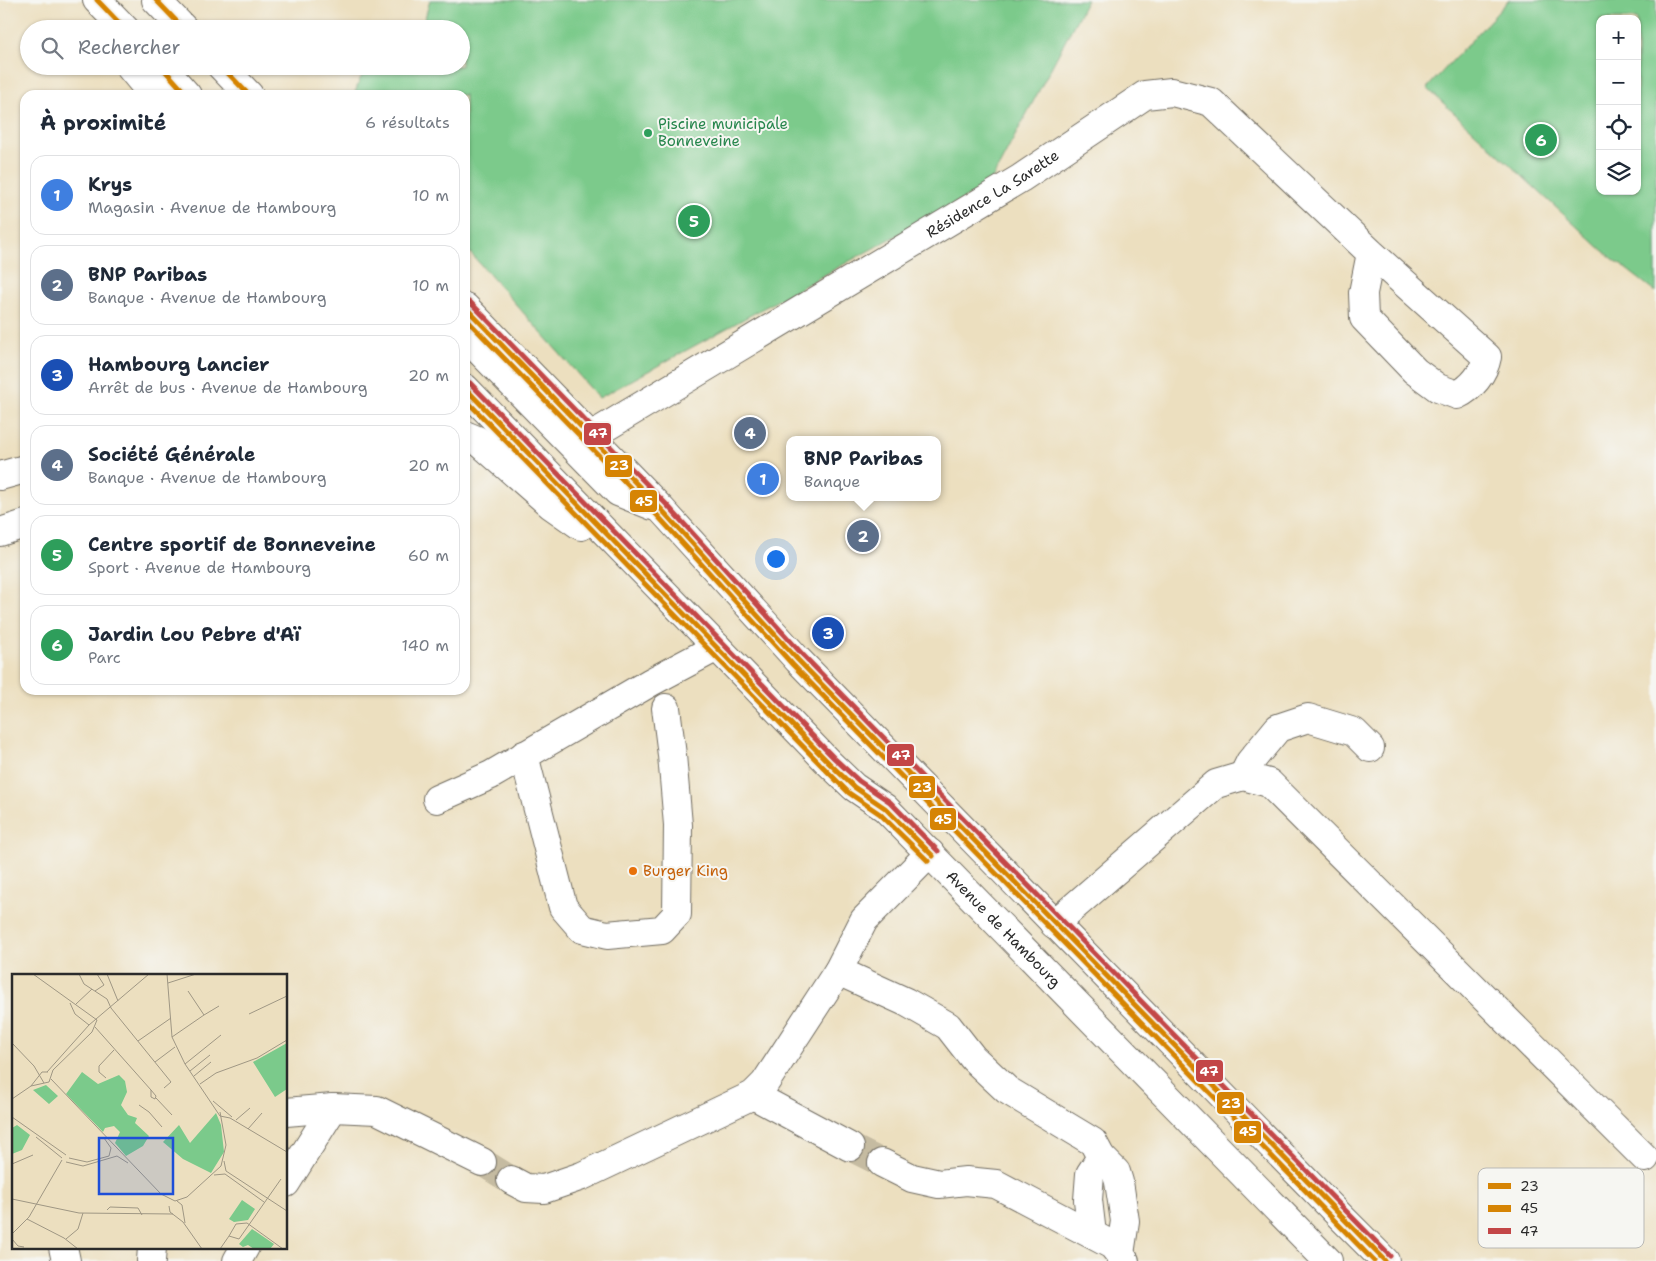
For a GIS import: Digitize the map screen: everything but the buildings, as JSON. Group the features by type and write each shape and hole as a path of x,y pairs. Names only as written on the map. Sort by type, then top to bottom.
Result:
{"street":[{"path":"156,0 175,20"},
{"path":"99,2 106,20"},
{"path":"99,2 116,20"},
{"path":"136,75 149,90"},
{"path":"169,75 183,90"},
{"path":"230,75 244,90"},
{"name":"Résidence La Sarette","path":"591,436 1021,178 1145,95 1172,92 1211,102 1371,252 1487,357 1485,367 1466,390 1457,395 1438,388 1415,371 1364,318 1363,293 1371,252"},
{"path":"470,312 661,509 798,660 1385,1261"},
{"path":"470,341 618,492 661,509"},
{"name":"Avenue de Hambourg","path":"470,393 829,763 854,787 886,808 1328,1261"},
{"path":"470,437 477,440 551,504 642,571"},
{"path":"0,532 20,526"},
{"path":"437,799 491,775 717,646"},
{"path":"524,755 563,907 582,929 607,934 662,930 677,914 678,825 666,708"},
{"path":"1244,776 1250,762 1278,728 1308,718 1354,732 1370,748"},
{"path":"1054,924 1216,784 1244,776 1269,783 1645,1158"},
{"path":"511,1180 526,1188 544,1189 582,1176 753,1096 765,1083 838,970 864,920 930,853"},
{"path":"838,970 906,1002 948,1026 973,1058 1007,1090 1092,1142 1102,1157 1116,1172 1125,1221 1122,1258"},
{"path":"753,1096 850,1147"},
{"path":"288,1180 333,1108"},
{"path":"288,1112 333,1108 376,1110 482,1162"},
{"path":"1092,1234 1088,1200 1090,1174 1102,1157"},
{"path":"882,1163 912,1178 939,1184 966,1181 996,1184 1112,1245 1122,1258"},
{"path":"63,1248 66,1261"},
{"path":"150,1261 152,1248"},
{"path":"237,1261 245,1248"}],"green space":[{"path":"430,0 1087,0 989,185 599,398 470,253 470,90 356,90 361,77 365,75 470,75 470,20 424,20"},
{"path":"1509,0 1656,0 1656,292 1603,251 1427,88"}],"tunnel":[{"path":"850,1147 882,1163"},
{"path":"482,1162 511,1180"}],"transit line":[{"name":"23","path":"97,0 116,20"},
{"name":"23","path":"156,0 175,20"},
{"name":"23","path":"169,75 183,90"},
{"name":"23","path":"230,75 244,90"},
{"name":"47","path":"470,302 666,504 803,655 1390,1256"},
{"name":"23","path":"470,312 661,509 798,660 1385,1261"},
{"name":"45","path":"470,323 656,514 793,665 1374,1261"},
{"name":"47","path":"470,383 834,758 859,781 890,802 938,851"},
{"name":"23","path":"470,393 829,763 854,787 885,808 933,856"},
{"name":"45","path":"470,404 849,793 880,814 928,861"}],"place":[{"name":"Piscine municipale Bonneveine","path":"648,133"},
{"name":"Jardin Lou Pebre d'Aï","path":"1541,140"},
{"name":"Centre sportif de Bonneveine","path":"694,221"},
{"name":"Société Générale","path":"750,433"},
{"name":"Krys","path":"763,479"},
{"name":"BNP Paribas","path":"863,536"},
{"name":"Hambourg Lancier","path":"828,633"},
{"name":"Burger King","path":"633,871"}]}
